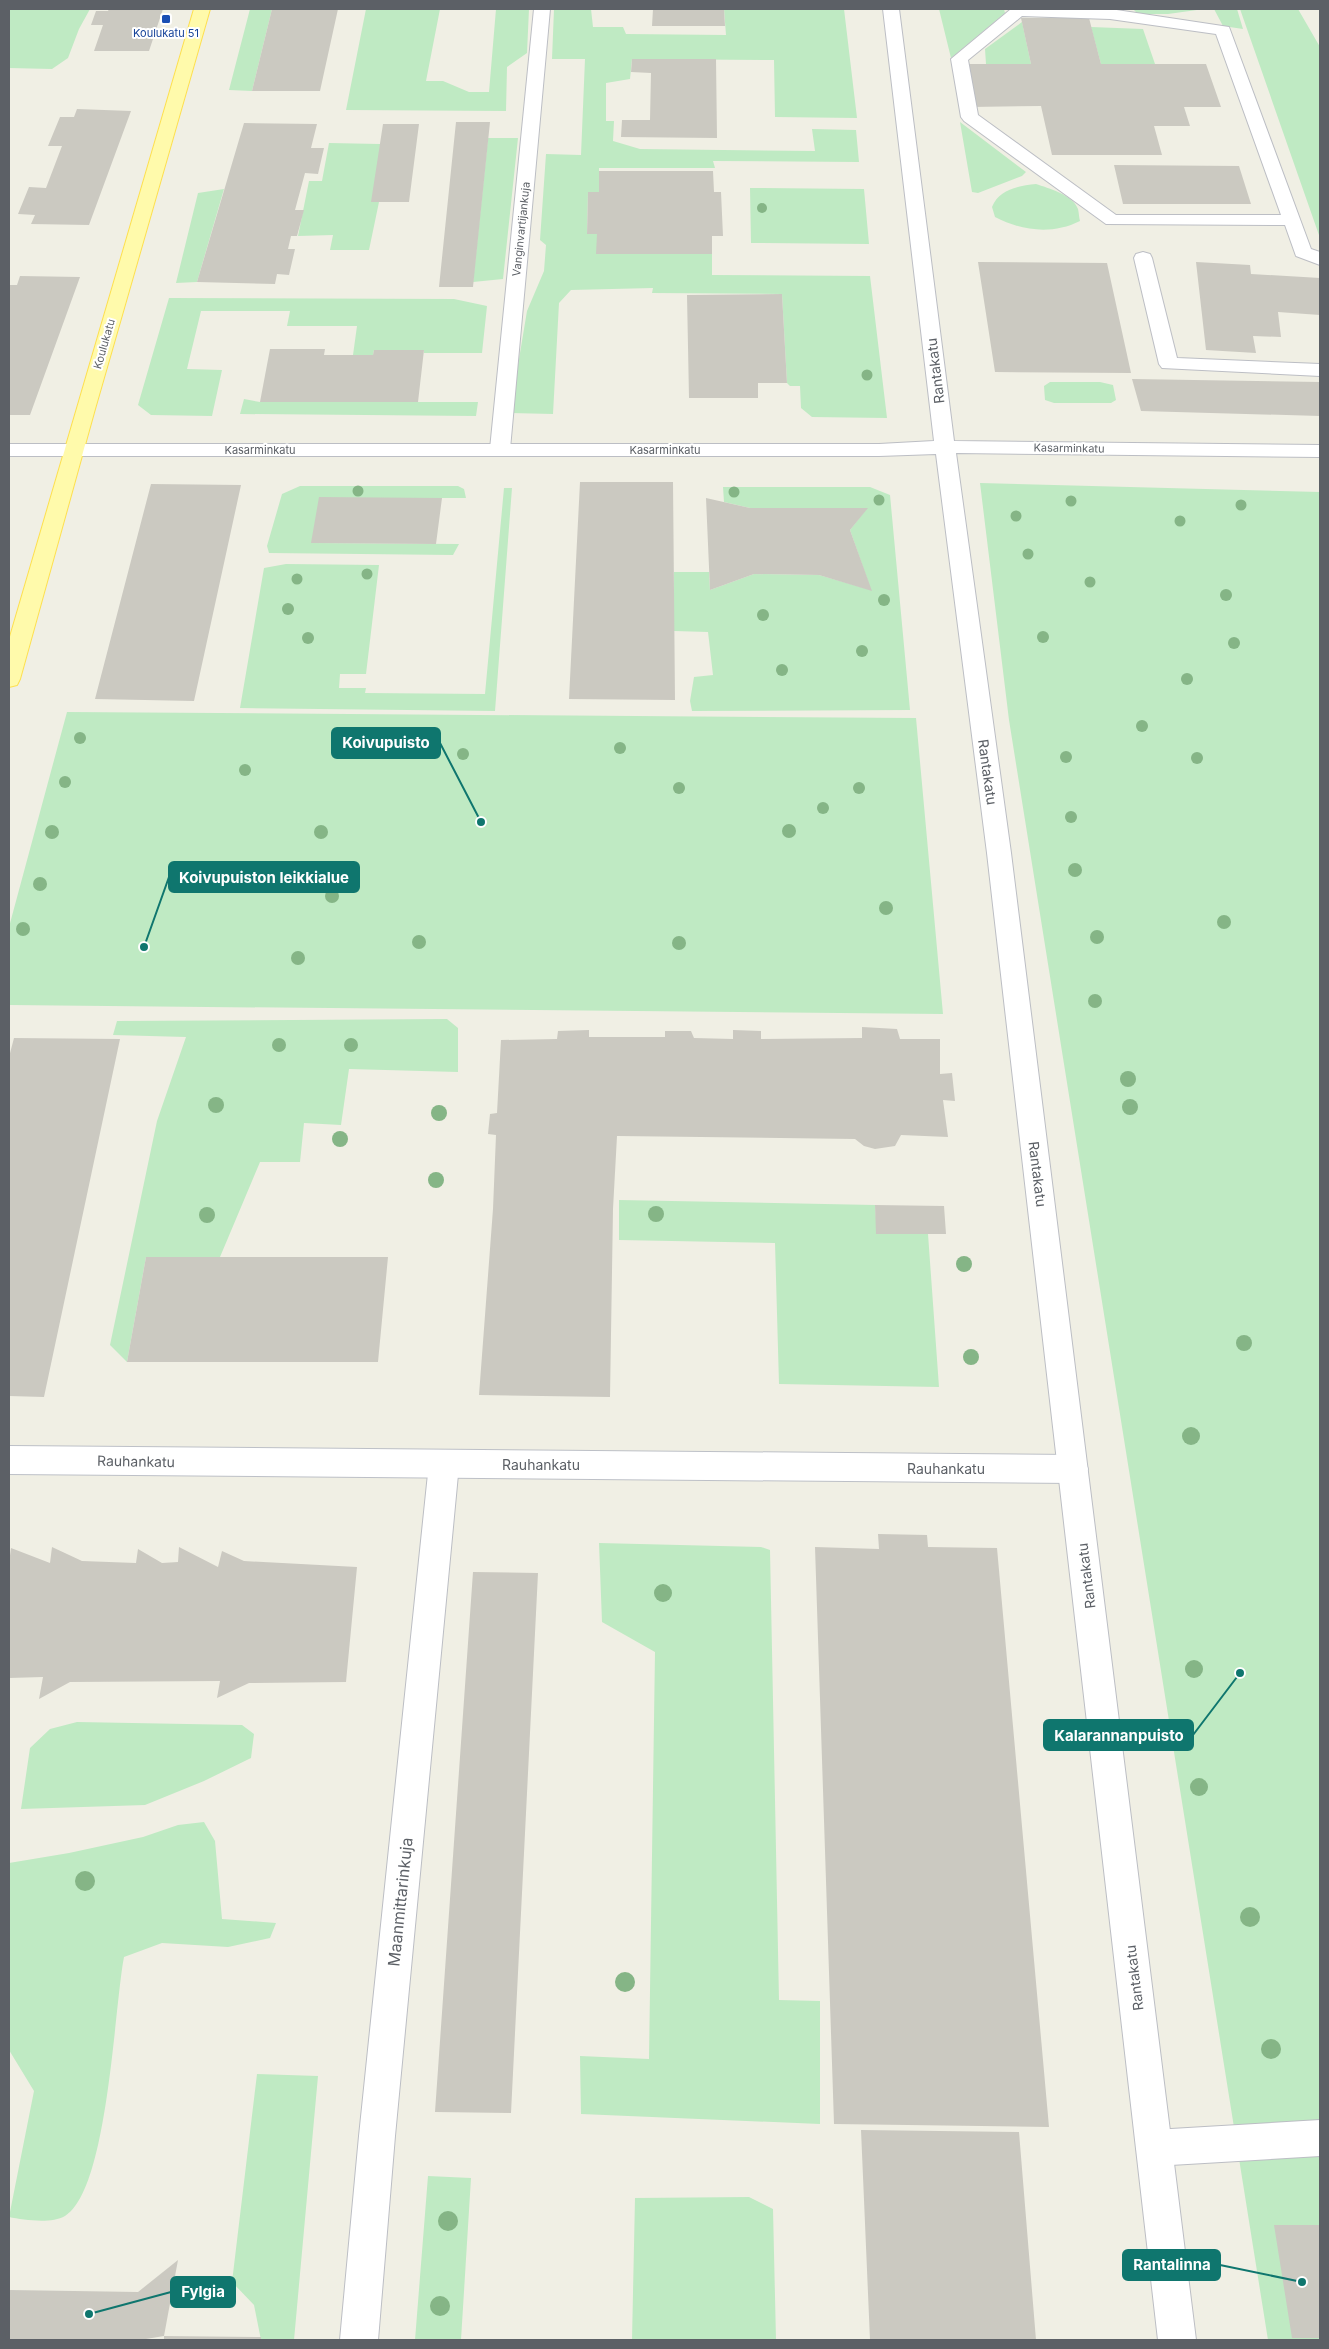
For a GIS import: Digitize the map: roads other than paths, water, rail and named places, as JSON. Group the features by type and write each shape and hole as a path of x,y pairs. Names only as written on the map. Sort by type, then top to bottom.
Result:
{"main road":[{"name":"Koulukatu","path":"9,679 202,9"}],"street":[{"name":"Vanginvartijankuja","path":"500,449 542,9"},
{"name":"Rantakatu","path":"891,9 945,447 1001,873 1177,2340"},
{"path":"1292,220 1112,220 970,117 959,59 1018,11 1110,14 1223,30 1292,220 1302,252 1320,259"},
{"path":"1143,258 1168,364 1320,370"},
{"name":"Kasarminkatu","path":"9,450 879,450 945,447 1320,451"},
{"name":"Rauhankatu","path":"9,1460 1073,1469"},
{"name":"Maanmittarinkuja","path":"359,2340 377,2136 444,1464"},
{"path":"1154,2148 1320,2138"}],"place":[{"name":"Koulukatu 51","path":"166,19"},
{"name":"Koivupuisto","path":"481,822"},
{"name":"Koivupuiston leikkialue","path":"144,947"},
{"name":"Kalarannanpuisto","path":"1240,1673"},
{"name":"Rantalinna","path":"1302,2282"},
{"name":"Fylgia","path":"89,2314"}]}
